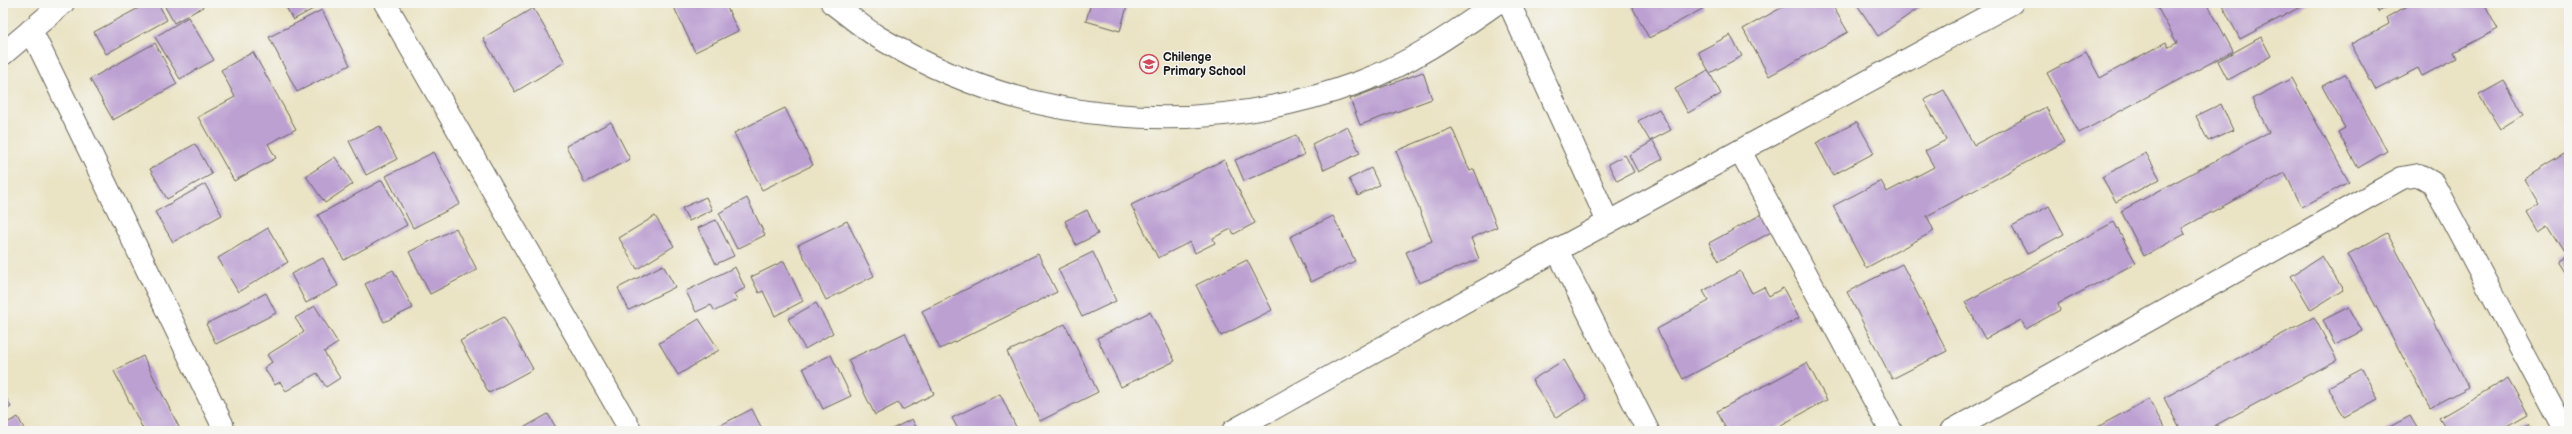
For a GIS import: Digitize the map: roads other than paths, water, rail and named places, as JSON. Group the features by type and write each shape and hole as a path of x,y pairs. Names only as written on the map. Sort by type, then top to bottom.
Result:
{"street":[{"path":"3,54 63,3"},
{"path":"385,3 631,431"},
{"path":"832,3 878,37 952,76 1031,102 1114,117 1198,118 1280,106 1361,82 1436,45 1497,3"},
{"path":"1509,3 1608,222"},
{"path":"1232,431 1608,222 2012,3"},
{"path":"31,30 222,424 223,431"},
{"path":"1740,151 1891,431"},
{"path":"1951,431 2402,178 2419,175 2433,183 2565,431"},
{"path":"1557,250 1648,431"}],"place":[{"name":"Chilenge Primary School","path":"1149,64"}]}
